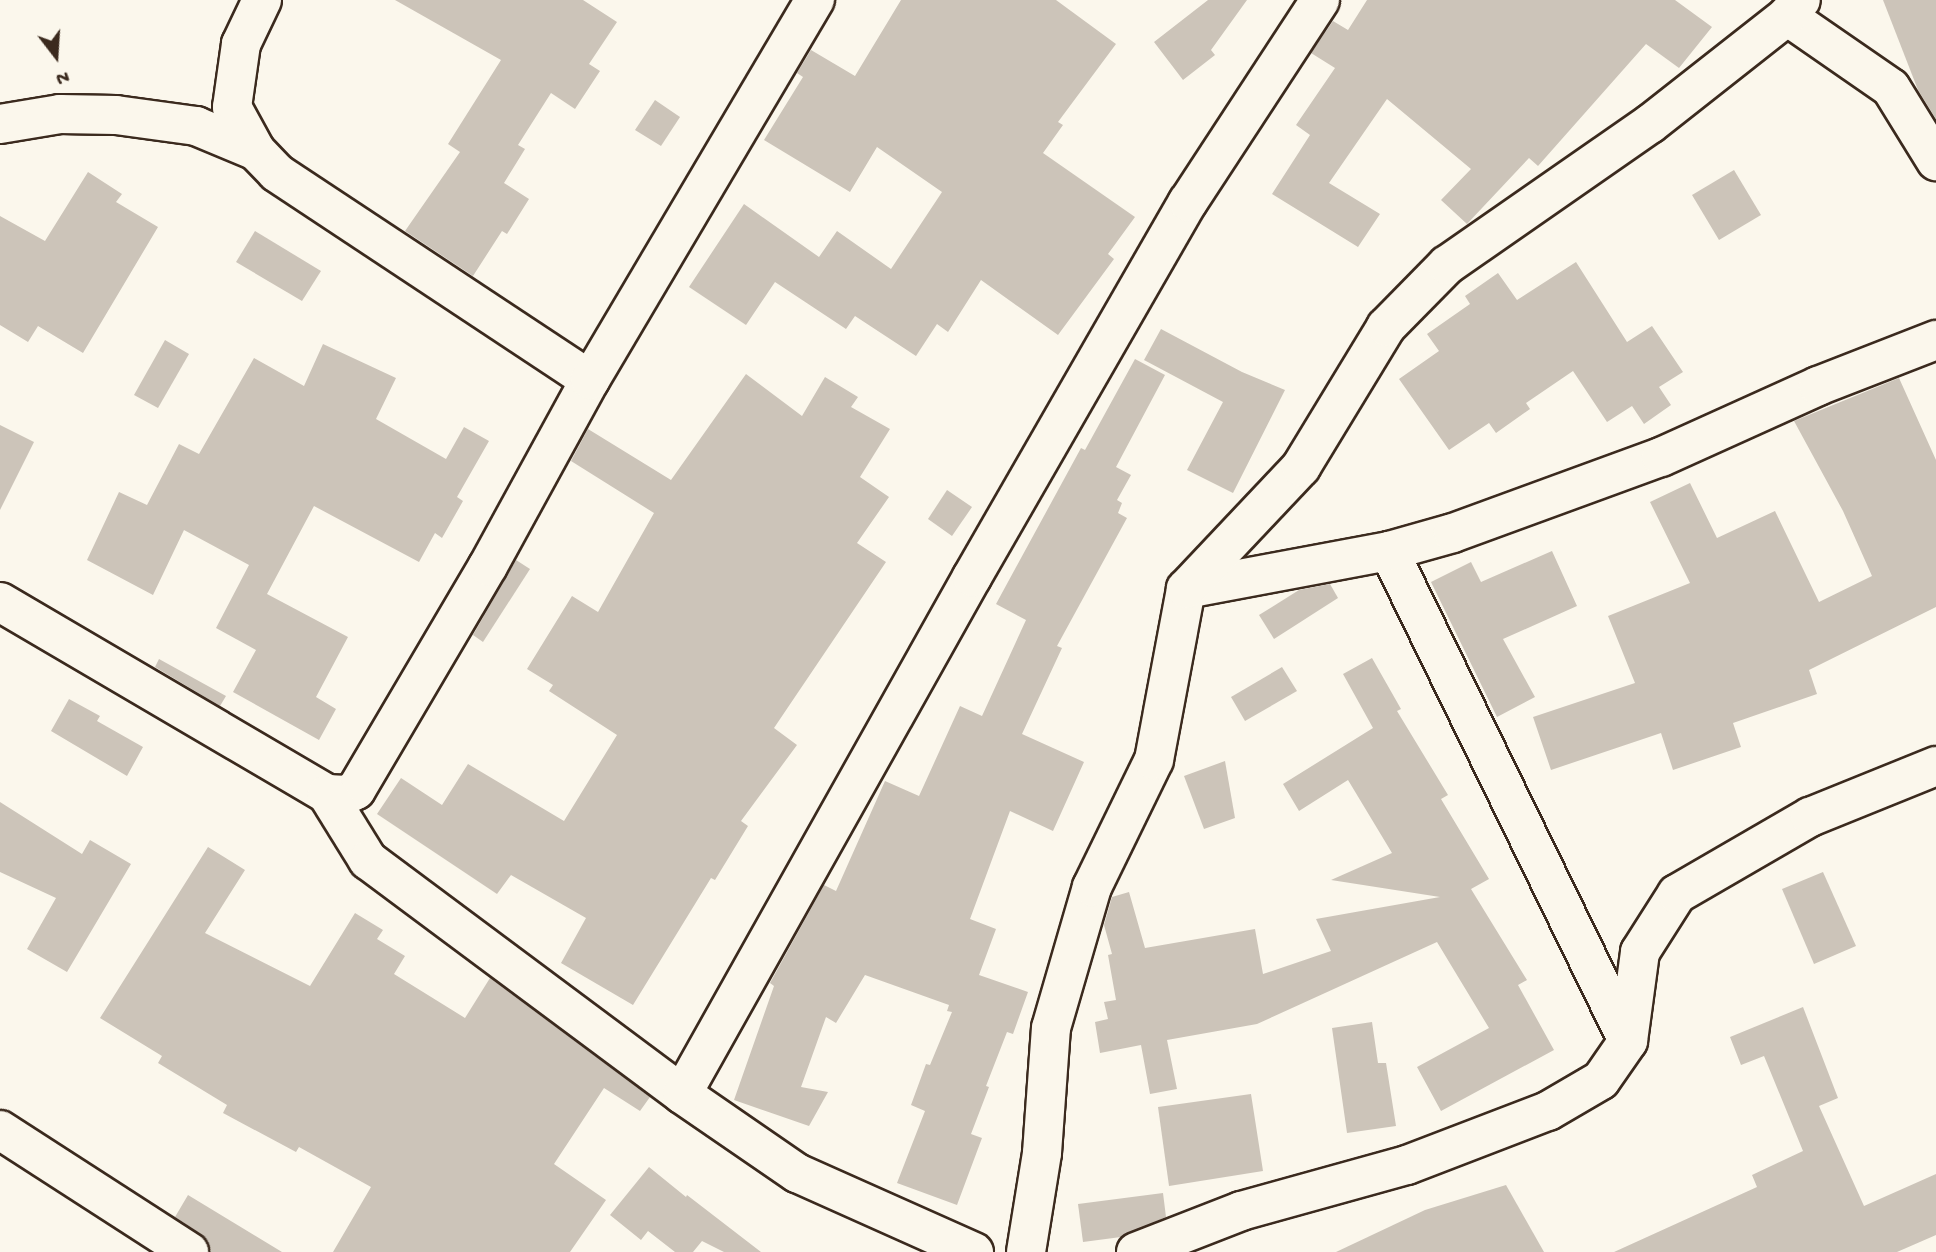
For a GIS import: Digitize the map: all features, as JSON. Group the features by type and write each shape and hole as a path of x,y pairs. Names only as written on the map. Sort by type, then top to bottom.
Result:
{"street":[{"path":"262,0 241,44 232,107 256,150 277,173 590,380"},
{"path":"0,602 327,794 346,795 356,790 488,566 590,380 815,0"},
{"path":"682,1094 1188,202 1320,0"},
{"path":"1026,1252 1042,1153 1051,1028 1092,887 1154,760 1186,590 1301,467 1386,327 1447,265 1650,124 1794,8 1891,88 1936,161"},
{"path":"0,124 60,114 116,115 196,126 256,150"},
{"path":"1186,590 1389,551 1452,533 1661,457 1818,386 1936,340"},
{"path":"1389,551 1628,1041"},
{"path":"1136,1252 1241,1211 1408,1165 1548,1111 1601,1080 1628,1041 1640,952 1677,894 1810,817 1936,766"},
{"path":"327,794 368,860 682,1094 797,1173 974,1252"},
{"path":"0,1130 190,1252"}],"building":[{"path":"395,0 583,0 617,22 589,64 600,71 575,109 551,93 518,145 525,149 504,183 529,199 507,234 502,231 473,276 405,231 460,152 448,144 501,60"},
{"path":"901,0 1056,0 1116,44 1058,122 1063,125 1043,153 1135,217 1108,254 1114,259 1058,335 981,280 948,332 937,324 916,356 855,316 846,329 775,282 746,325 689,287 744,204 819,257 837,231 891,269 942,192 877,147 850,192 764,140 803,77 797,73 811,50 855,76"},
{"path":"1208,0 1247,0 1211,50 1215,55 1183,80 1154,42"},
{"path":"1367,0 1675,0 1712,27 1679,68 1646,44 1538,166 1529,158 1467,224 1441,200 1471,169 1387,99 1329,183 1380,214 1358,247 1272,194 1310,135 1296,125 1335,68 1311,53 1333,21 1348,30"},
{"path":"1883,0 1936,0 1936,119 1918,90"},
{"path":"655,100 680,117 661,146 635,130"},
{"path":"1734,170 1761,215 1719,240 1692,195"},
{"path":"88,172 122,194 116,202 158,227 83,353 38,326 28,342 0,325 0,216 45,241"},
{"path":"255,231 321,271 302,301 236,262"},
{"path":"1576,262 1627,342 1652,326 1683,372 1659,387 1671,405 1644,424 1632,406 1607,422 1573,371 1526,403 1530,409 1496,433 1489,423 1449,450 1399,379 1439,351 1427,334 1470,304 1465,296 1498,273 1517,300"},
{"path":"1161,329 1242,372 1285,390 1233,493 1187,470 1223,402 1144,360"},
{"path":"165,340 189,354 158,408 134,395"},
{"path":"323,344 396,378 376,419 446,459 464,427 489,441 457,497 463,501 442,538 435,533 419,562 314,506 267,594 348,637 316,697 336,709 319,740 233,692 256,650 216,628 249,565 184,530 153,595 87,560 119,492 147,505 179,444 199,454 254,358 304,386"},
{"path":"1135,359 1165,375 1116,467 1131,475 1117,500 1122,503 1118,513 1127,518 1057,646 1062,648 1022,734 1084,762 1053,831 1010,811 970,919 996,929 979,975 1028,992 1013,1034 1007,1032 986,1086 989,1087 971,1134 982,1138 957,1205 897,1183 925,1111 911,1105 926,1064 930,1065 952,1012 947,1011 949,1005 865,975 836,1023 826,1017 801,1087 828,1092 809,1126 734,1100 774,986 770,983 824,885 836,891 885,781 919,796 960,706 982,716 1026,620 996,604 1081,448 1085,450"},
{"path":"746,374 802,416 825,377 858,397 851,407 890,429 860,477 889,497 857,543 886,562 774,728 797,745 741,821 748,826 715,880 711,878 633,1005 561,963 586,918 511,875 497,894 377,814 401,778 442,805 468,764 564,821 617,735 549,691 553,685 527,669 572,596 598,612 654,513 571,461 588,429 671,480"},
{"path":"1899,378 1936,460 1936,607 1809,670 1817,694 1733,723 1741,747 1673,770 1661,733 1551,770 1533,717 1635,683 1608,616 1690,583 1650,502 1690,483 1717,538 1775,511 1819,602 1872,576 1843,511 1794,421"},
{"path":"0,425 34,442 0,510"},
{"path":"947,490 972,507 952,536 928,519"},
{"path":"1552,551 1577,606 1503,639 1535,697 1497,717 1431,582 1471,562 1481,582"},
{"path":"516,560 530,569 483,642 473,635"},
{"path":"1330,584 1338,598 1274,639 1259,615 1299,590"},
{"path":"1372,658 1401,709 1397,711 1448,795 1441,799 1489,879 1471,889 1527,980 1518,985 1554,1050 1441,1111 1417,1067 1489,1028 1437,942 1257,1024 1167,1040 1177,1089 1150,1094 1141,1045 1100,1053 1095,1022 1108,1019 1104,1002 1116,1000 1108,955 1112,954 1104,925 1112,897 1129,892 1145,948 1255,929 1263,974 1331,951 1316,919 1440,897 1331,880 1392,853 1348,780 1299,811 1283,784 1373,728 1343,674"},
{"path":"159,659 226,696 220,706 155,667"},
{"path":"1282,667 1297,691 1245,721 1231,697"},
{"path":"69,699 100,716 97,721 143,747 127,776 51,731"},
{"path":"1225,761 1235,818 1204,829 1184,776"},
{"path":"0,802 82,854 90,840 131,864 67,972 27,949 56,898 0,872"},
{"path":"208,847 245,870 205,933 310,986 355,913 383,930 377,939 405,956 394,974 465,1018 490,978 650,1097 640,1111 604,1088 554,1164 606,1200 570,1252 333,1252 371,1187 299,1147 296,1152 223,1113 227,1105 158,1063 162,1056 100,1018"},
{"path":"1823,872 1856,946 1814,964 1782,889"},
{"path":"1803,1007 1838,1098 1819,1106 1864,1206 1936,1174 1936,1235 1897,1252 1614,1252 1757,1187 1752,1175 1803,1151 1764,1056 1741,1065 1730,1037"},
{"path":"1372,1022 1378,1063 1386,1063 1396,1126 1347,1133 1332,1028"},
{"path":"1251,1094 1263,1171 1169,1186 1158,1107"},
{"path":"649,1167 761,1252 724,1252 702,1241 693,1252 675,1252 648,1231 641,1240 610,1215"},
{"path":"1506,1185 1544,1252 1336,1252 1425,1210"},
{"path":"1163,1193 1166,1217 1121,1237 1083,1242 1078,1204"},
{"path":"188,1195 282,1252 211,1252 208,1241 201,1234 175,1217"}]}
